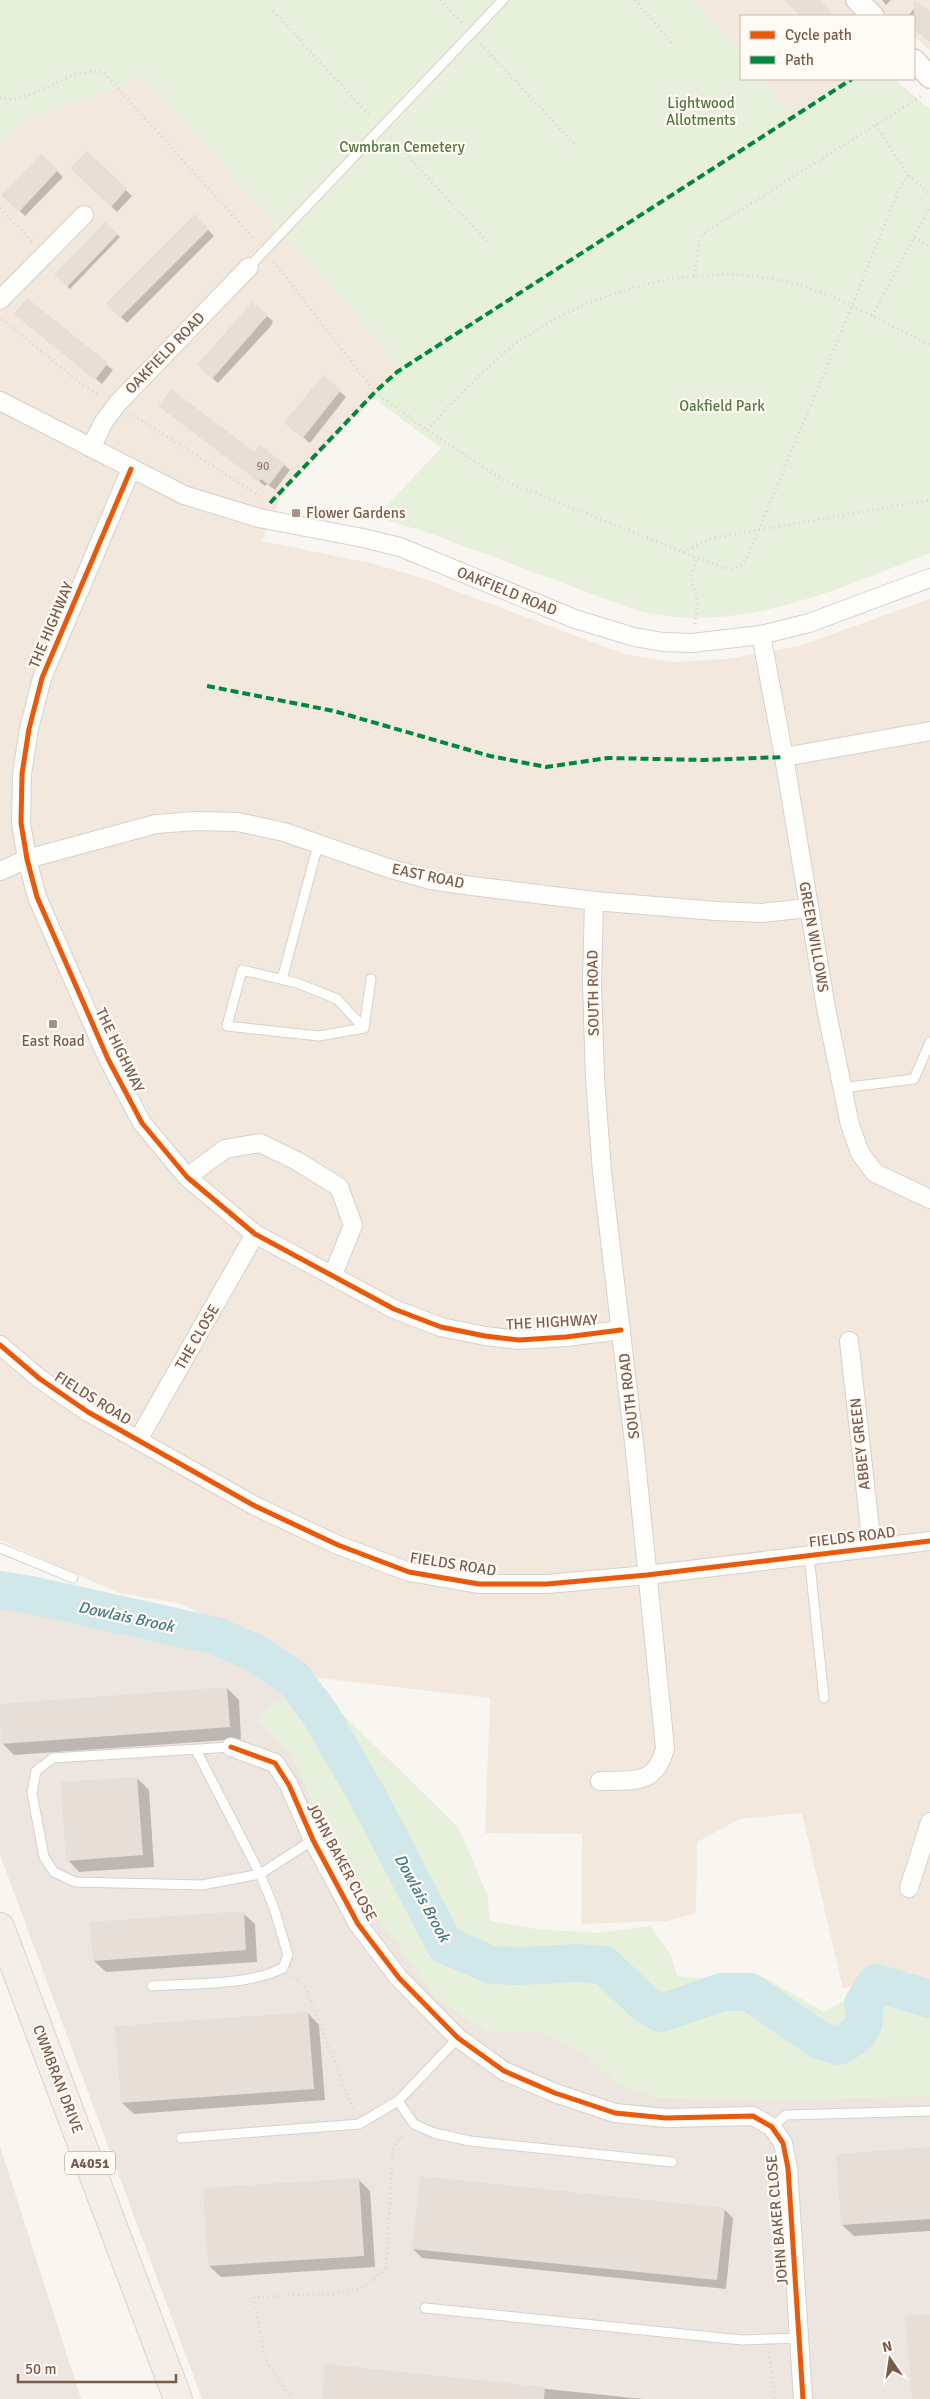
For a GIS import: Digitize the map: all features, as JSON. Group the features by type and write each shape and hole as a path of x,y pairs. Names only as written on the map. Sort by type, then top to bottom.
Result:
{"main road":[{"name":"CWMBRAN DRIVE","path":"0,1927 178,2399"}],"street":[{"path":"857,0 872,15"},
{"path":"915,61 930,76"},
{"path":"0,300 84,215"},
{"name":"OAKFIELD ROAD","path":"91,448 103,423 117,404 249,267"},
{"name":"OAKFIELD ROAD","path":"0,401 184,495 221,508 260,518 400,547 604,629 663,642 692,643 761,635 810,623 930,578"},
{"name":"THE HIGHWAY","path":"131,469 42,678 29,728 22,774 21,823 26,859 37,897 108,1059 142,1122 187,1177 255,1234 394,1308 441,1327 484,1336 519,1340 566,1338 621,1330"},
{"name":"GREEN WILLOWS","path":"761,635 784,757 808,908 850,1125 860,1153 875,1173 930,1199"},
{"path":"784,757 930,731"},
{"name":"EAST ROAD","path":"0,871 26,859 156,824 195,821 238,822 284,832 318,845 432,880 594,901 752,912 808,908"},
{"name":"SOUTH ROAD","path":"594,901 592,983 595,1078 602,1172 635,1451 665,1748 662,1763 652,1774 639,1780 600,1780"},
{"path":"187,1177 225,1149 260,1144 297,1161 339,1187 353,1225 333,1275"},
{"name":"THE CLOSE","path":"138,1440 255,1234"},
{"name":"ABBEY GREEN","path":"849,1341 872,1547"},
{"name":"FIELDS ROAD","path":"0,1345 40,1379 88,1412 255,1506 338,1545 409,1572 479,1584 547,1584 647,1575 930,1541"},
{"name":"JOHN BAKER CLOSE","path":"231,1747 275,1763 289,1785 313,1840 358,1924 399,1978 458,2038 504,2071 555,2093 615,2113 666,2118 753,2116 772,2127 783,2144 788,2168 803,2399"},
{"path":"909,1888 930,1822"}],"lane":[{"path":"249,267 503,0"},
{"path":"282,979 318,845"},
{"path":"242,970 282,979 337,999 364,1028 319,1036 227,1026 242,970"},
{"path":"364,1028 371,979"},
{"path":"842,1088 914,1079 930,1042"},
{"path":"0,1548 73,1578"},
{"path":"809,1555 824,1698"},
{"path":"231,1747 53,1758 36,1771 32,1792 44,1856 54,1872 75,1882 202,1885 260,1874 313,1840"},
{"path":"152,1986 220,1982 268,1975 283,1968 288,1955 260,1874 196,1750"},
{"path":"181,2138 359,2124 398,2101 458,2038"},
{"path":"398,2101 414,2124 434,2133 470,2141 672,2162"},
{"path":"772,2127 786,2115 930,2111"},
{"path":"425,2308 742,2340 799,2338"}],"path":[{"path":"440,0 575,145"},
{"path":"635,0 674,46"},
{"path":"0,98 17,99 87,70 104,73 265,250 375,392 427,430 505,482 726,568 739,568 747,558 898,192 908,175"},
{"path":"694,276 700,238 704,233 930,91"},
{"path":"876,125 908,175 930,194"},
{"path":"872,316 930,207"},
{"path":"0,208 45,254"},
{"path":"914,238 930,246"},
{"path":"427,430 493,362 551,321 572,310 616,293 694,276 720,274 768,278 792,283 852,306 930,345"},
{"path":"0,317 84,386 117,404 270,502"},
{"path":"683,552 712,538 930,500"},
{"path":"692,643 698,601 690,577 698,558"},
{"path":"283,1968 306,1989 359,2124"},
{"path":"292,2399 265,2360 254,2297 336,2294 366,2285 386,2268 393,2146 414,2124"},
{"path":"768,2339 775,2399"}],"shaded area":[{"path":"697,0 930,0 930,50 915,38 915,15 740,15 740,53"},
{"path":"144,76 400,366 373,398 281,496 262,541 370,563 419,577 624,654 673,662 727,659 799,646 930,599 930,1989 918,1982 891,1976 877,1978 843,1989 802,1813 740,1819 697,1842 696,1913 667,1921 581,1924 582,1834 485,1833 490,1698 319,1678 239,1632 179,1603 119,1593 0,1540 0,145 20,124"},
{"path":"763,80 844,80 792,114"},
{"path":"0,1604 87,1612 218,1630 338,1719 473,1980 863,2052 930,2006 930,2399 202,2399 0,1855"},
{"path":"0,2146 81,2399 0,2399"}],"green space":[{"path":"0,0 697,0 740,53 740,80 763,80 792,114 844,80 895,80 930,109 930,553 859,581 786,605 711,618 673,617 635,610 429,533 376,517 441,448 373,398 400,366 144,76 20,124 0,145"},
{"path":"319,1691 458,1827 487,1894 490,1921 535,1929 599,1933 650,1926 671,1955 677,1975 691,1978 764,1977 824,2012 891,1973 930,1990 930,2096 780,2100 658,2098 618,2085 584,2053 539,2031 487,2032 436,1998 379,1919 314,1807 292,1754 259,1721 268,1705"}],"building":[{"path":"785,0 820,0 834,15 799,15"},
{"path":"914,0 930,11 930,41 915,30"},
{"path":"87,151 127,189 111,207 70,168"},
{"path":"41,154 58,170 19,212 1,195"},
{"path":"195,214 209,229 120,318 106,303"},
{"path":"105,222 118,234 67,287 54,275"},
{"path":"27,298 108,363 95,380 14,314"},
{"path":"252,302 268,315 212,379 197,365"},
{"path":"323,375 341,390 303,438 284,423"},
{"path":"171,389 255,452 260,445 285,464 269,485 261,479 259,482 158,406"},
{"path":"227,1687 230,1727 1,1744 0,1704"},
{"path":"137,1777 143,1855 66,1861 61,1782"},
{"path":"244,1911 246,1950 93,1961 90,1922"},
{"path":"308,2012 314,2089 121,2103 115,2026"},
{"path":"930,2147 930,2219 841,2225 836,2154"},
{"path":"420,2176 725,2208 717,2280 412,2249"},
{"path":"359,2178 364,2256 208,2266 203,2188"},
{"path":"930,2314 930,2399 912,2399 905,2316"},
{"path":"325,2364 545,2387 544,2399 322,2399"}],"waterway":[{"name":"Dowlais Brook","path":"0,1590 31,1595 216,1636 255,1653 294,1679 320,1714 369,1799 445,1945 492,1965 520,1966 577,1963 604,1965 645,2004 661,2013 722,1992 750,1992 819,2040 839,2046 857,2034 863,2025 863,2004 876,1983 930,1999"}],"marked path":[{"path":"270,503 375,392 397,372 850,80"},
{"path":"207,686 334,711 490,756 546,767 608,758 703,760 784,757"}],"cycle path":[{"path":"131,469 42,678 29,729 22,774 21,823 27,859 37,897 108,1059 142,1123 187,1177 255,1234 394,1309 441,1327 485,1336 519,1340 566,1337 621,1330"},
{"path":"0,1345 40,1379 88,1412 255,1506 338,1545 409,1572 479,1584 547,1584 647,1575 930,1541"},
{"path":"231,1747 275,1763 289,1785 313,1840 358,1924 399,1978 458,2038 504,2071 555,2093 615,2113 666,2118 753,2116 772,2127 783,2143 788,2168 803,2399"}],"place":[{"name":"Flower Gardens","path":"296,513"},
{"name":"East Road","path":"53,1024"}],"park label":[{"name":"Lightwood Allotments","path":"701,112"},
{"name":"Cwmbran Cemetery","path":"402,147"},
{"name":"Oakfield Park","path":"722,406"}]}
